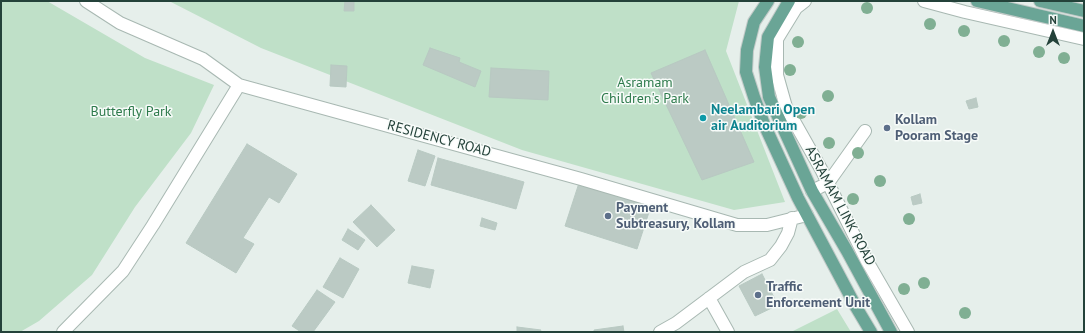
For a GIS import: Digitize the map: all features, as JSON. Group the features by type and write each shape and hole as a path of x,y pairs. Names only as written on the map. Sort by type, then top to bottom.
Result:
{"main road":[{"path":"768,1 754,22 747,50 746,72 764,124 807,214 856,307 871,332"},
{"name":"ASRAMAM LINK ROAD","path":"789,1 768,37 765,67 768,97 812,191 892,332"},
{"path":"978,1 1084,26"},
{"path":"1040,1 1084,11"}],"street":[{"name":"RESIDENCY ROAD","path":"86,1 120,23 203,59 239,85 581,179 737,225 767,225 807,214"},
{"path":"805,1 796,8 777,39 777,75 786,107 828,183 867,261 908,332"},
{"path":"924,1 965,12 1084,39"},
{"path":"63,332 123,271 239,85"},
{"path":"812,191 828,183 864,131"},
{"path":"660,332 744,272 770,260 781,246 788,232 792,218"},
{"path":"709,298 728,332"}],"green space":[{"name":"Butterfly Park","path":"1,1 47,1 145,58 214,85 191,133 135,207 92,275 39,321 20,332 1,332"},
{"name":"Asramam Children's Park","path":"169,1 739,1 726,51 785,202 734,210 522,150 261,48"},
{"path":"837,309 851,332 791,332"}],"building":[{"path":"345,1 354,1 354,11 344,11"},
{"path":"430,48 460,58 459,62 481,71 475,87 423,65"},
{"name":"Neelambari Open air Auditorium","path":"705,50 754,162 702,180 651,73"},
{"path":"331,65 347,66 346,87 330,86"},
{"path":"491,68 549,71 548,100 489,97"},
{"path":"976,98 978,107 969,109 966,101"},
{"path":"247,144 297,174 279,203 269,197 243,238 254,244 236,273 186,243"},
{"path":"418,150 435,156 425,186 408,181"},
{"path":"438,158 524,182 516,209 431,185"},
{"name":"Payment Subtreasury, Kollam","path":"579,183 651,206 637,249 565,226"},
{"path":"920,194 922,203 913,205 911,197"},
{"path":"371,205 395,230 377,247 353,222"},
{"path":"482,218 497,223 495,230 480,226"},
{"path":"348,229 365,240 358,250 342,240"},
{"path":"340,258 359,269 343,298 323,287"},
{"path":"412,266 434,270 430,288 408,283"},
{"name":"Traffic Enforcement Unit","path":"762,274 778,305 755,316 739,286"},
{"path":"317,290 335,302 313,332 301,332 292,326"},
{"path":"623,326 624,332 594,332 594,330"},
{"path":"517,327 541,330 540,332 517,332"}],"place":[{"name":"Neelambari Open air Auditorium","path":"703,118"},
{"name":"Kollam Pooram Stage","path":"887,128"},
{"name":"Payment Subtreasury, Kollam","path":"608,216"},
{"name":"Traffic Enforcement Unit","path":"758,295"}]}
